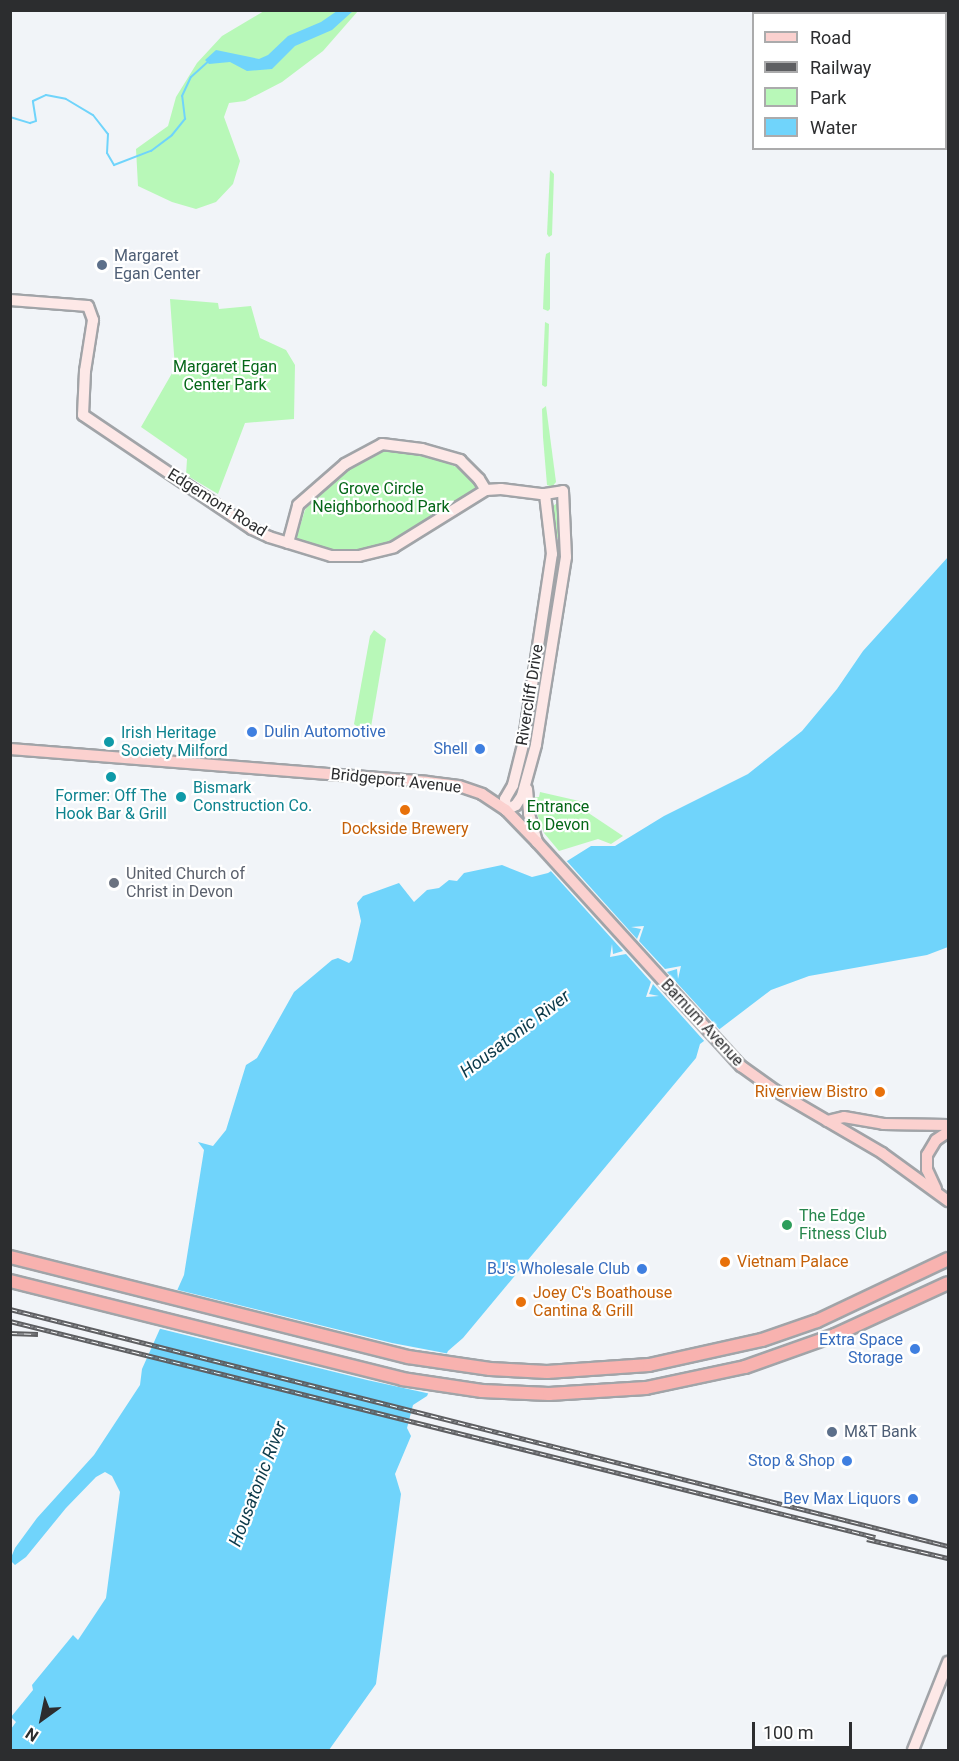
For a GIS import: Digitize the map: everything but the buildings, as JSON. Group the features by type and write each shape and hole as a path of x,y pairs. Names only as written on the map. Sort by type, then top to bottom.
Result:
{"highway":[{"path":"10,1257 385,1351 461,1366 535,1371 607,1370 684,1359 757,1341 817,1321 948,1259"},
{"path":"10,1281 383,1374 469,1389 534,1394 618,1391 698,1379 764,1362 835,1335 948,1283"}],"main road":[{"name":"Bridgeport Avenue","path":"10,750 439,783 476,791 506,810 540,845"},
{"name":"Barnum Avenue","path":"540,845 725,1050 753,1076 882,1154 948,1201"},
{"path":"827,1121 844,1117 883,1124 948,1125"},
{"path":"939,1193 927,1170 927,1155 936,1140 948,1132"}],"street":[{"name":"Edgemont Road","path":"10,300 81,303 90,308 92,329 86,364 83,415 252,529 288,543 342,557 377,554 394,548 411,534 486,490"},
{"path":"288,543 298,505 345,464 382,444 422,449 460,460 479,479 486,490 501,489 545,494"},
{"name":"Rivercliff Drive","path":"506,810 506,799 513,785 523,745 552,543 545,494 563,491 566,556 527,784 529,814 540,845"},
{"path":"552,543 566,543"},
{"name":"Rivercliff Drive","path":"506,810 518,803 527,784"},
{"path":"913,1750 948,1662"}],"green space":[{"path":"264,11 358,11 323,51 282,82 245,101 229,103 224,117 240,161 233,184 216,202 196,209 172,202 138,186 136,149 168,126 176,97 197,63 222,36"},
{"path":"550,170 554,174 552,235 549,237 547,234"},
{"path":"550,252 550,309 548,311 543,309 545,260 546,254"},
{"name":"Margaret Egan Center Park","path":"170,299 218,303 219,309 251,306 260,338 286,350 295,365 294,419 245,423 218,494 186,475 187,459 141,427 175,368"},
{"path":"545,322 549,324 547,386 545,387 542,385"},
{"path":"546,406 556,482 552,487 547,485 543,437 542,409"},
{"name":"Grove Circle Neighborhood Park","path":"382,449 416,451 436,458 465,471 475,481 475,490 390,543 352,553 325,550 296,539 305,510 312,500 348,468"},
{"path":"557,503 564,538 562,540 556,537 552,507"},
{"path":"561,546 532,740 529,741 526,737 558,548"},
{"path":"374,630 386,639 371,727 361,731 354,724 370,636"},
{"name":"Entrance to Devon","path":"540,792 588,803 584,810 623,836 611,844 598,839 559,851 544,833 536,811 534,797 539,797"}],"water":[{"path":"337,11 353,11 332,30 295,46 272,69 247,71 230,62 209,64 205,60 216,50 259,59 268,55 288,36 321,22"},
{"name":"Housatonic River","path":"948,557 948,947 927,955 809,976 771,990 700,1044 696,1058 463,1338 448,1351 427,1396 413,1405 407,1428 411,1436 395,1474 401,1494 376,1684 329,1750 11,1750 11,1729 16,1722 11,1717 33,1690 32,1685 73,1635 78,1640 106,1598 120,1492 112,1476 105,1472 96,1477 66,1508 26,1557 15,1565 10,1560 15,1548 37,1518 94,1455 140,1385 142,1369 184,1275 204,1150 198,1142 213,1146 226,1130 246,1065 257,1058 294,992 332,960 338,958 349,963 352,960 361,921 357,903 363,896 399,883 414,902 427,890 439,888 449,880 457,881 464,873 502,865 532,877 548,873 591,846 615,846 664,816 748,774 802,731 837,689 863,651"}],"pier":[{"path":"564,858 637,939 641,929 631,927 644,926 639,941 665,969 681,966 678,979 677,969 667,972 721,1031 706,1043 653,984 649,994 659,996 646,997 651,982 626,954 610,957 612,944 613,954 623,951 549,869"},
{"path":"174,1289 392,1343 450,1354 431,1394 367,1380 157,1328"}],"waterway":[{"path":"10,117 30,123 36,121 33,101 46,95 66,99 93,115 108,134 107,153 114,165 151,151 172,135 185,119 182,96 191,77 210,60"}],"railway":[{"path":"10,1309 948,1546"},
{"path":"10,1321 875,1537"},
{"path":"10,1333 38,1334"},
{"path":"867,1539 948,1558"}],"place":[{"name":"Margaret Egan Center","path":"102,265"},
{"name":"Dulin Automotive","path":"252,732"},
{"name":"Irish Heritage Society Milford","path":"109,742"},
{"name":"Shell","path":"480,749"},
{"name":"Former: Off The Hook Bar & Grill","path":"111,777"},
{"name":"Bismark Construction Co.","path":"181,797"},
{"name":"Dockside Brewery","path":"405,810"},
{"name":"United Church of Christ in Devon","path":"114,883"},
{"name":"Riverview Bistro","path":"880,1092"},
{"name":"The Edge Fitness Club","path":"787,1225"},
{"name":"Vietnam Palace","path":"725,1262"},
{"name":"BJ's Wholesale Club","path":"642,1269"},
{"name":"Joey C's Boathouse Cantina & Grill","path":"521,1302"},
{"name":"Extra Space Storage","path":"915,1349"},
{"name":"M&T Bank","path":"832,1432"},
{"name":"Stop & Shop","path":"847,1461"},
{"name":"Bev Max Liquors","path":"913,1499"}]}
